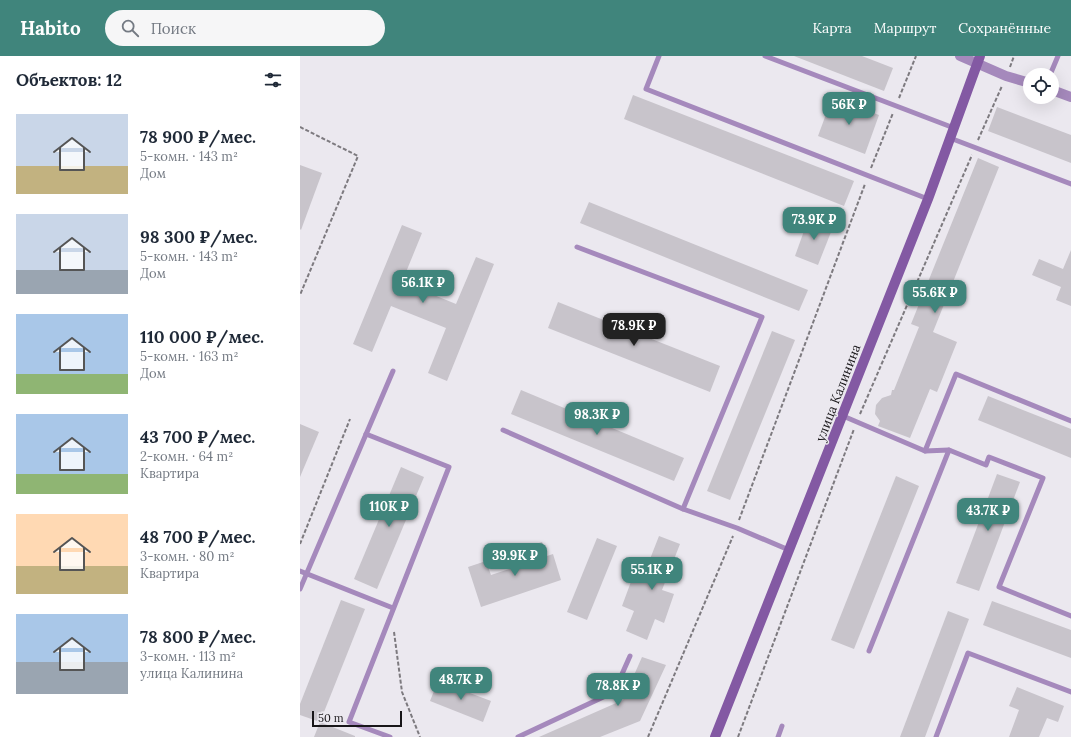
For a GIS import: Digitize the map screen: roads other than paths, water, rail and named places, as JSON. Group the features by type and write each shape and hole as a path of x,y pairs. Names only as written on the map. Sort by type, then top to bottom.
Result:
{"street":[{"path":"960,56 978,60 1006,76 1023,81"},
{"name":"улица Калинина","path":"715,737 928,199 978,60"},
{"path":"1059,93 1071,98"}],"lane":[{"path":"659,56 646,89 869,174 928,199"},
{"path":"765,56 896,106 952,133 975,147 1071,184"},
{"path":"1053,68 1058,56"},
{"path":"578,247 762,317 683,509"},
{"path":"300,589 393,371"},
{"path":"925,451 956,374 1071,421"},
{"path":"843,416 925,451 949,450 986,465 989,457 1043,478 999,587 1071,616"},
{"path":"503,430 683,509 737,528 789,550"},
{"path":"366,434 449,467 393,608 392,616 349,722 390,737"},
{"path":"869,651 949,450"},
{"path":"300,571 393,608"},
{"path":"936,737 968,653 1071,692"},
{"path":"518,737 614,692 630,656"},
{"path":"778,737 782,726"}]}
